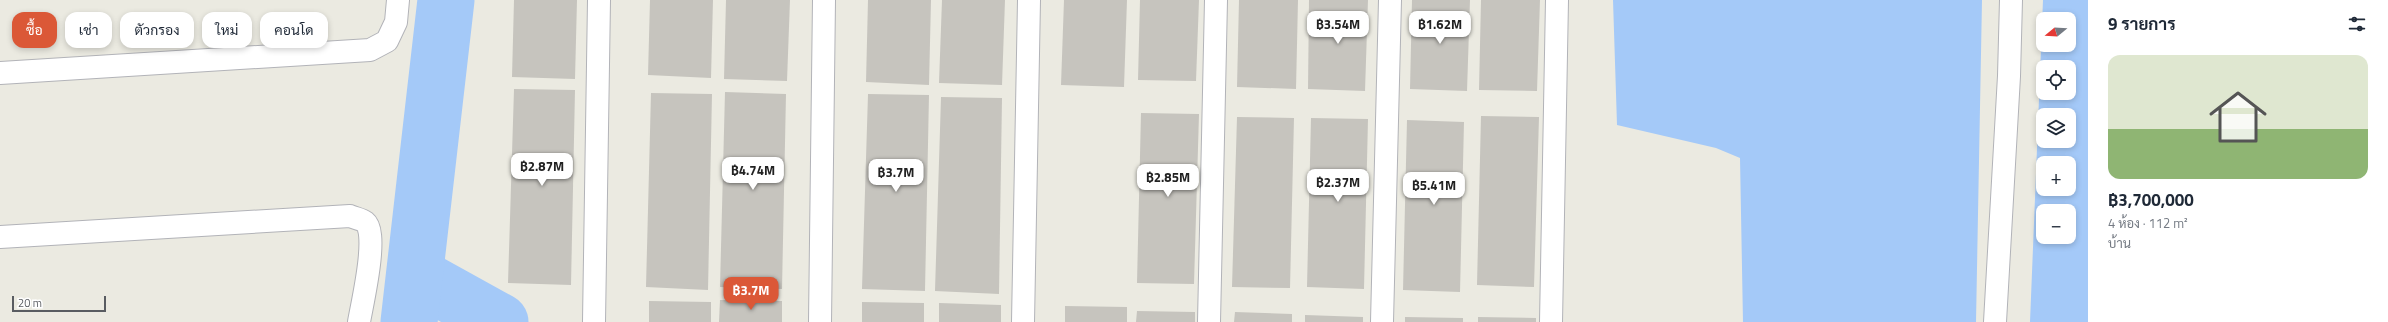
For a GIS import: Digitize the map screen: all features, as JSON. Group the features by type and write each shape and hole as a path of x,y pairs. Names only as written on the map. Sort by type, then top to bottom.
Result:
{"street":[{"path":"0,73 370,50 387,42 396,22 398,0"},
{"path":"594,322 599,0"},
{"path":"820,322 824,0"},
{"path":"1023,322 1029,0"},
{"path":"1210,322 1216,0"},
{"path":"1382,322 1390,0"},
{"path":"1551,322 1557,0"},
{"path":"1994,322 2009,76 2011,0"},
{"path":"0,237 350,216 365,222 370,231 371,244 359,322"}],"water":[{"path":"1613,0 1982,0 1976,322 1743,322 1740,158 1716,148 1617,125"},
{"path":"2043,0 2088,0 2088,322 2030,322 2036,173 2036,196 2076,196 2076,156 2037,156 2037,148 2076,148 2076,108 2039,108 2039,100 2076,100 2076,60 2041,60 2041,52 2076,52 2076,12 2043,12"}],"building":[{"path":"514,0 577,0 575,79 512,77"},
{"path":"650,0 713,0 711,78 648,75"},
{"path":"726,0 790,0 787,81 724,79"},
{"path":"868,0 931,0 929,85 866,82"},
{"path":"942,0 1005,0 1002,85 939,83"},
{"path":"1064,0 1127,0 1124,87 1061,85"},
{"path":"1140,0 1199,0 1196,81 1138,80"},
{"path":"1239,0 1298,0 1296,89 1237,87"},
{"path":"1309,0 1368,0 1365,91 1308,89"},
{"path":"1412,0 1470,0 1467,91 1410,89"},
{"path":"1481,0 1540,0 1537,91 1479,90"},
{"path":"514,89 575,90 571,285 508,283"},
{"path":"725,92 786,94 782,289 720,287"},
{"path":"651,93 712,94 708,290 646,287"},
{"path":"868,94 929,95 925,291 862,289"},
{"path":"941,97 1002,98 999,294 935,291"},
{"path":"1141,113 1199,114 1194,284 1137,283"},
{"path":"1481,116 1539,117 1534,287 1477,285"},
{"path":"1237,117 1294,118 1290,288 1232,287"},
{"path":"1311,118 1368,119 1364,289 1307,287"},
{"path":"1407,120 1464,122 1460,292 1403,290"},
{"path":"720,300 782,301 782,322 719,322"},
{"path":"649,301 711,302 711,322 649,322"},
{"path":"862,302 924,303 924,322 862,322"},
{"path":"939,303 1001,305 1001,322 939,322"},
{"path":"1065,306 1127,307 1127,322 1065,322"},
{"path":"1137,311 1195,312 1195,322 1136,322"},
{"path":"1235,312 1292,314 1292,322 1234,322"},
{"path":"1305,315 1363,317 1363,322 1305,322"},
{"path":"1405,317 1463,318 1463,322 1405,322"},
{"path":"1478,317 1536,318 1536,322 1478,322"}],"waterway":[{"path":"409,322 446,0"},
{"path":"415,275 500,322"}]}
